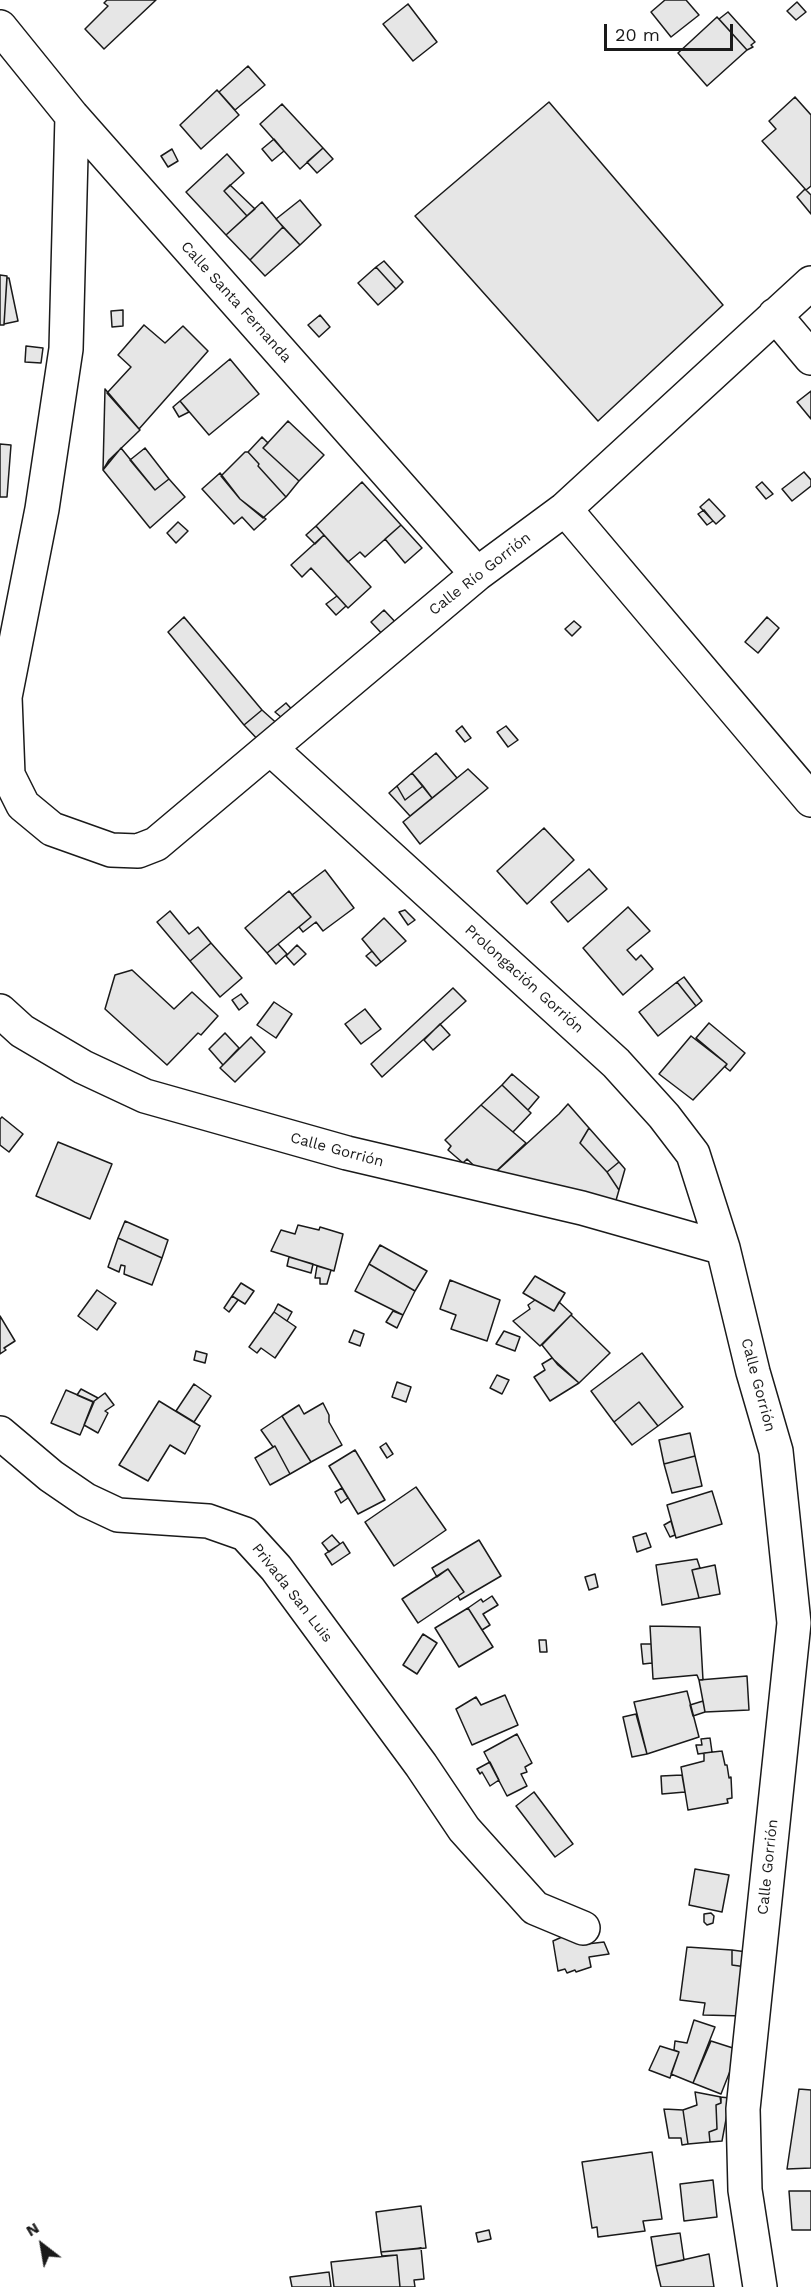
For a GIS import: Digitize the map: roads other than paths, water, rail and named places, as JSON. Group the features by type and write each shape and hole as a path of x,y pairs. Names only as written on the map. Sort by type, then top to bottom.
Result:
{"street":[{"name":"Calle Santa Fernanda","path":"0,27 72,116 477,574"},
{"name":"Calle Río Gorrión","path":"72,116 66,350 42,509 5,697 8,776 24,805 52,829 111,850 138,851 156,844 477,574 565,509 811,283"},
{"path":"775,315 811,358"},
{"path":"565,509 811,800"},
{"name":"Prolongación Gorrión","path":"270,748 616,1063 656,1107 693,1154 723,1248"},
{"name":"Calle Gorrión","path":"0,1011 22,1031 73,1061 145,1096 347,1154 582,1208 723,1248 753,1372 776,1450 802,1622 743,2109 745,2190 760,2287"},
{"name":"Privada San Luis","path":"0,1433 51,1476 86,1500 118,1515 208,1521 245,1534 276,1568 421,1765 464,1829 535,1908 583,1928"}]}
